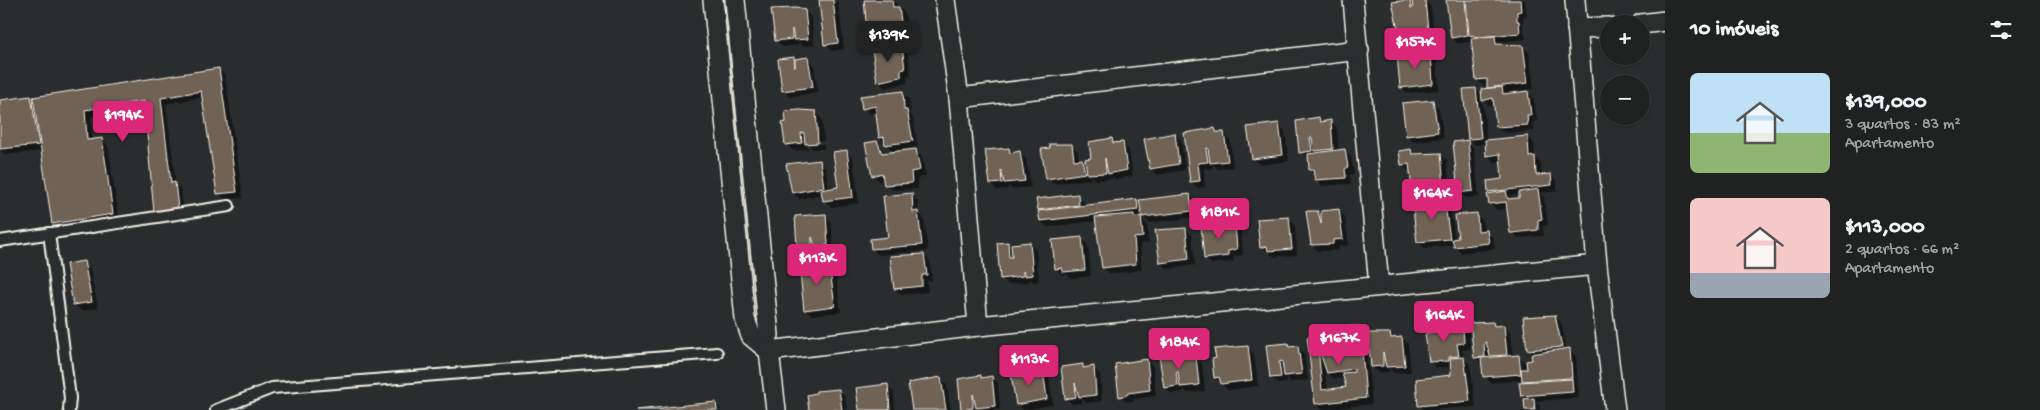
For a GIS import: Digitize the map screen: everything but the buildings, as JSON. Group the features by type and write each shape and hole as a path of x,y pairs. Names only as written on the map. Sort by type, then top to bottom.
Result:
{"street":[{"path":"713,0 745,319 751,336 766,348 1597,265"},
{"path":"735,0 769,335 766,348 776,410"},
{"path":"944,0 960,98 978,326"},
{"path":"1353,0 1379,286"},
{"path":"1575,0 1597,265 1615,410"},
{"path":"1650,23 1665,21"},
{"path":"1577,28 1600,27"},
{"path":"960,98 1358,50"}],"lane":[{"path":"0,241 228,206"},
{"path":"49,233 70,398 69,410"},
{"path":"216,410 272,388 717,353"}]}
